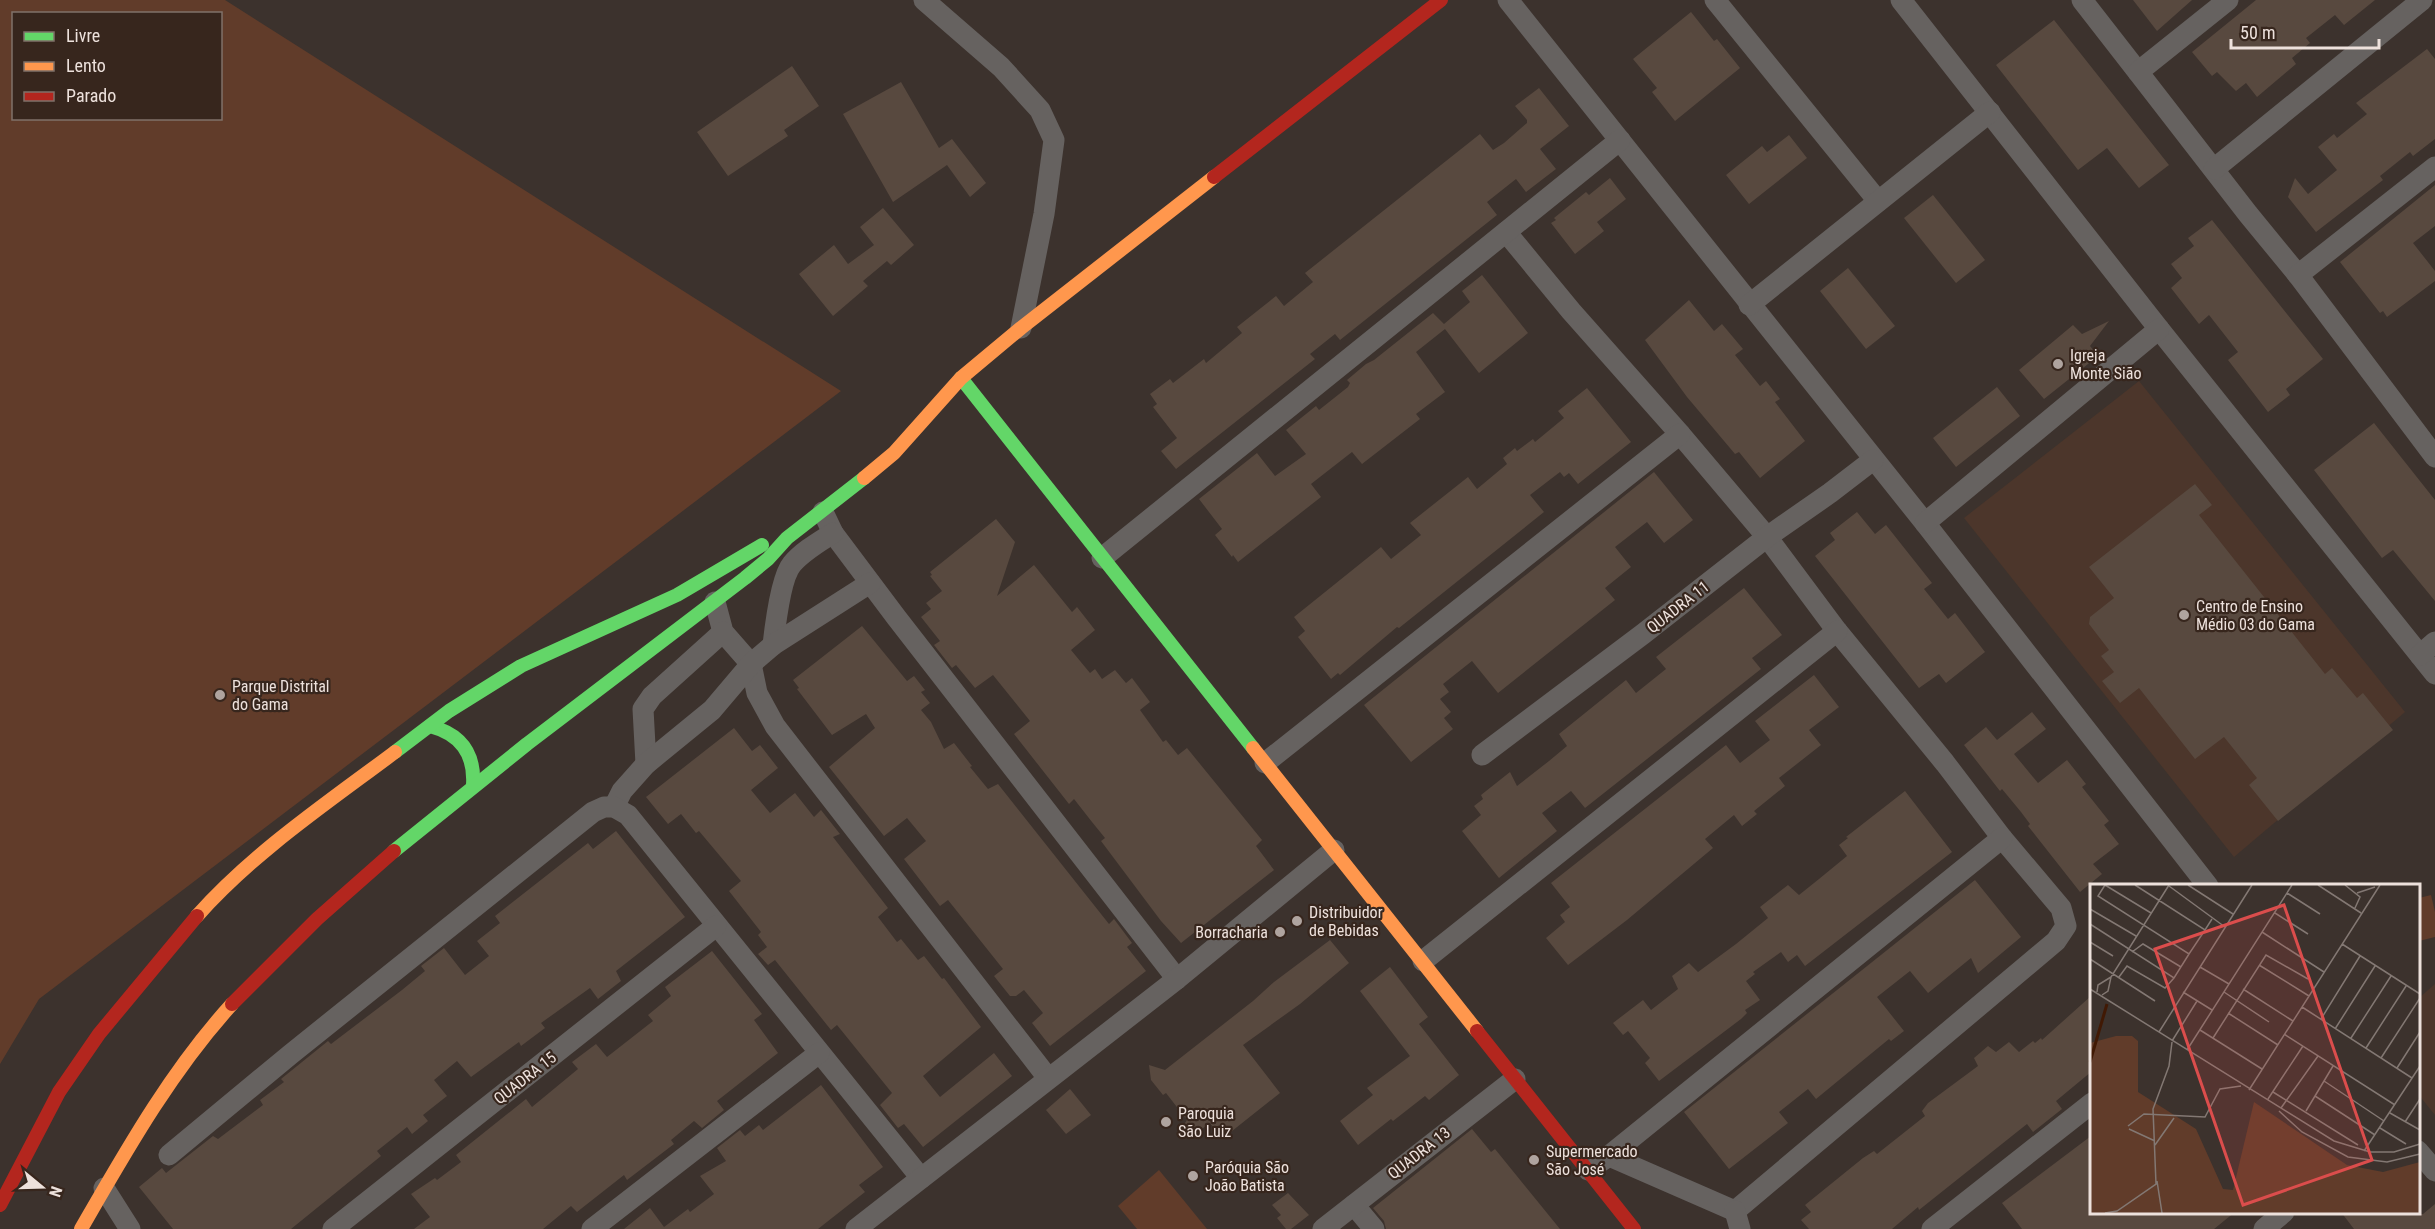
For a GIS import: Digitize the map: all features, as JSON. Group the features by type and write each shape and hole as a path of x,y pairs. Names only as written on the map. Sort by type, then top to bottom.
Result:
{"main road":[{"path":"81,1229 147,1114 205,1036 274,960 362,877 473,784 715,602 768,559 787,538 823,512 894,453 961,378 1021,328 1441,0"},
{"path":"961,378 1101,558 1424,961 1634,1229"},
{"path":"0,1205 59,1092 99,1034 157,962 216,895 304,821 449,711 521,666 677,595 765,544 787,538"},
{"path":"430,726 446,729 463,741 473,762 473,784"}],"street":[{"path":"924,0 1009,75 1040,110 1054,140 1044,214 1021,328"},
{"path":"1508,0 1925,523 2207,884"},
{"path":"1715,0 1878,201"},
{"path":"1901,0 2159,329 2427,649 2435,674"},
{"path":"2082,0 2298,275 2435,457"},
{"path":"2138,72 2228,0"},
{"path":"2214,169 2422,0"},
{"path":"1749,305 1990,112"},
{"path":"1101,558 1620,140"},
{"path":"2298,275 2435,167"},
{"path":"1506,232 1767,537 1837,631 2061,908 2066,926 2056,941 1737,1220 1609,1156"},
{"path":"1925,523 2159,329"},
{"path":"1265,763 1680,434"},
{"name":"QUADRA 11","path":"1482,755 1767,537 1874,460"},
{"path":"823,512 833,533 870,583 1177,979"},
{"path":"774,645 775,622 788,570 801,555 833,533"},
{"path":"614,807 622,791 646,764 712,710 751,664 774,645 870,583"},
{"path":"715,602 723,632 751,664 757,693 775,726 1048,1078"},
{"path":"1424,961 1837,631"},
{"path":"646,764 643,709 652,696 723,632"},
{"path":"169,1155 291,1053 593,812 604,807 614,807 623,811 640,829 921,1178"},
{"path":"1588,1170 1609,1156 2002,837"},
{"path":"856,1229 1177,979 1334,850"},
{"name":"QUADRA 15","path":"333,1229 716,926"},
{"path":"592,1229 819,1053"},
{"name":"QUADRA 13","path":"1323,1229 1515,1078"},
{"path":"1932,1229 2090,1104"},
{"path":"2420,1153 2435,1171"},
{"path":"104,1188 129,1229"},
{"path":"1354,1205 1374,1229"},
{"path":"2264,1229 2282,1214"}],"shaded area":[{"name":"Parque Distrital do Gama","path":"0,0 225,0 841,391 39,999 0,1064"},
{"name":"Centro de Ensino Médio 03 do Gama","path":"2139,381 2405,712 2234,857 1964,518"},
{"path":"2431,895 2435,912 2435,937 2420,941 2420,898"},
{"path":"2435,984 2435,1115 2420,1096 2420,997"},
{"path":"1159,1170 1207,1229 1137,1229 1118,1206"}],"building":[{"path":"2133,0 2192,0 2157,31"},
{"path":"2256,0 2375,0 2344,25 2335,15 2306,38 2310,43 2292,58 2296,64 2257,97 2246,83 2236,91 2217,72 2212,76 2192,52"},
{"path":"1691,12 1740,68 1675,121 1652,92 1657,88 1633,59"},
{"path":"2054,20 2169,165 2139,188 2107,148 2078,170 1996,65"},
{"path":"2427,49 2435,59 2435,139 2413,156 2410,152 2380,176 2383,180 2316,232 2288,197 2295,178 2308,194 2337,170 2318,147 2334,134 2337,138 2367,114 2356,103"},
{"path":"792,66 819,106 784,130 788,136 728,176 697,132"},
{"path":"901,82 939,148 952,139 986,183 970,197 947,165 893,202 843,114"},
{"path":"1539,88 1569,126 1540,149 1556,169 1526,192 1516,179 1487,202 1497,215 1340,340 1335,334 1310,354 1315,359 1176,469 1161,451 1177,438 1153,407 1157,404 1150,394 1170,379 1173,383 1204,359 1206,363 1242,333 1237,327 1276,296 1284,306 1313,282 1305,273 1480,134 1493,150 1504,143 1527,123 1515,106"},
{"path":"1789,135 1807,158 1749,204 1726,175 1762,146 1767,152"},
{"path":"1610,178 1626,199 1597,222 1604,231 1575,254 1551,223 1586,192 1589,195"},
{"path":"2435,185 2435,226 2413,243 2435,271 2435,281 2387,317 2383,311 2380,313 2340,262"},
{"path":"1933,195 1985,260 1956,283 1904,218"},
{"path":"883,208 914,245 891,265 887,261 863,281 868,286 833,316 799,274 834,245 848,264 874,245 860,227"},
{"path":"2212,220 2323,359 2286,389 2290,395 2268,412 2228,360 2238,352 2209,315 2199,324 2171,288 2182,278 2171,264 2194,246 2188,238"},
{"path":"1848,268 1895,326 1866,349 1820,291"},
{"path":"1482,275 1528,333 1479,373 1445,329 1416,352 1445,392 1416,414 1420,419 1362,464 1352,452 1311,484 1321,497 1238,562 1233,555 1232,557 1215,535 1222,529 1199,499 1257,453 1275,476 1306,454 1286,430 1316,406 1319,410 1348,387 1350,383 1347,380 1433,313 1444,324 1470,302 1462,291"},
{"path":"1689,300 1714,331 1722,324 1743,349 1735,355 1760,386 1766,381 1780,399 1775,402 1805,441 1760,478 1739,452 1735,454 1687,397 1645,340"},
{"name":"Igreja Monte Sião","path":"2109,321 2090,346 2098,356 2044,399 2019,370 2073,325 2082,334"},
{"path":"1997,387 2020,416 1956,467 1933,438"},
{"path":"1587,388 1631,442 1578,484 1569,473 1564,477 1560,472 1530,495 1544,512 1399,628 1397,627 1340,675 1338,673 1331,679 1298,637 1305,631 1294,617 1381,547 1391,559 1421,535 1410,523 1468,477 1477,489 1507,464 1503,458 1515,448 1517,451 1533,439 1535,442 1564,418 1558,411"},
{"path":"2374,423 2435,500 2435,601 2393,550 2382,558 2314,470"},
{"path":"1654,472 1693,520 1664,543 1647,522 1615,547 1631,567 1605,588 1615,600 1498,693 1472,661 1443,684 1449,692 1440,699 1451,712 1444,718 1453,729 1411,762 1364,705"},
{"path":"2195,484 2212,505 2199,515 2325,674 2332,668 2357,698 2363,693 2393,730 2278,821 2249,785 2257,778 2224,737 2195,759 2139,688 2120,703 2102,681 2114,672 2101,656 2109,650 2089,624 2090,617 2114,598 2089,567"},
{"path":"1857,512 1875,534 1886,525 1932,583 1924,589 1948,619 1955,613 1985,652 1946,683 1939,674 1919,688 1815,556 1835,540 1830,533"},
{"path":"996,519 1015,542 997,596 1034,565 1072,612 1077,607 1095,630 1071,650 1090,673 1095,669 1102,679 1115,670 1126,683 1132,678 1150,702 1140,710 1163,742 1166,740 1178,755 1187,748 1262,840 1256,846 1274,870 1181,943 1161,921 1101,841 1105,838 1074,799 1069,804 1014,734 1030,721 993,675 975,688 956,665 952,668 934,645 940,641 921,617 931,609 926,603 942,591 930,576 932,575 930,572"},
{"path":"1744,588 1782,635 1752,658 1761,669 1585,808 1571,791 1542,813 1557,831 1499,878 1462,831 1481,815 1474,806 1483,799 1481,795 1510,772 1517,786 1549,761 1567,746 1559,734 1626,680 1636,693 1666,669 1656,657"},
{"path":"862,626 907,681 914,676 925,690 921,692 930,703 921,710 931,722 944,749 954,743 988,789 998,784 1109,924 1114,919 1132,943 1127,947 1146,971 1050,1046 1032,1023 1043,1013 1024,990 1016,996 1010,996 994,976 1003,969 948,900 940,906 904,859 926,841 907,818 884,836 829,767 875,728 866,714 832,735 797,689 799,688 793,680"},
{"path":"1814,675 1839,707 1809,730 1821,745 1779,778 1785,786 1754,811 1757,814 1742,826 1734,815 1705,839 1713,848 1627,920 1568,965 1546,938 1565,922 1560,915 1570,907 1551,883 1726,745 1740,763 1770,740 1755,721"},
{"path":"2032,712 2046,729 2014,754 2038,783 2067,760 2086,784 2082,787 2109,821 2104,825 2119,844 2093,864 2102,874 2080,892 2028,826 2030,824 2021,812 2002,789 2000,791 1964,745 1986,727 1997,740"},
{"path":"734,728 752,751 760,745 778,768 751,790 770,813 795,793 814,817 821,810 840,834 833,837 888,908 878,917 897,942 901,939 918,960 924,956 942,979 944,978 981,1027 923,1076 940,1097 994,1053 1012,1076 923,1147 904,1124 898,1128 880,1105 892,1093 837,1025 831,1030 775,960 768,965 758,954 767,947 758,935 761,932 729,891 741,881 699,831 696,833 681,814 668,824 646,797"},
{"path":"1905,791 1952,852 1805,966 1797,955 1788,962 1781,952 1753,972 1755,974 1746,981 1760,1000 1745,1010 1747,1013 1741,1019 1659,1081 1645,1063 1650,1058 1628,1031 1623,1035 1613,1023 1643,1000 1651,1010 1678,989 1672,976 1689,963 1698,972 1736,944 1768,918 1760,907 1788,885 1799,895 1847,856 1839,845 1848,838 1846,837"},
{"path":"616,831 685,917 616,971 621,981 598,999 590,988 541,1023 545,1028 521,1046 519,1042 471,1077 457,1061 434,1080 447,1096 423,1115 428,1121 412,1134 407,1127 377,1151 381,1156 291,1229 173,1229 139,1187 162,1168 166,1173 213,1136 218,1139 263,1105 260,1100 284,1082 281,1079 328,1041 331,1044 402,990 425,971 421,966 444,948 465,975 489,956 477,941 500,923 495,916 588,843 593,849"},
{"path":"1975,880 2021,937 1978,973 1971,958 1928,993 1910,971 1877,997 1904,1031 1891,1041 1889,1039 1816,1099 1808,1089 1779,1112 1788,1123 1729,1169 1684,1112"},
{"path":"1330,940 1349,963 1300,1004 1243,1045 1280,1093 1222,1139 1210,1123 1194,1135 1185,1123 1187,1120 1166,1093 1163,1095 1151,1080 1149,1065 1165,1070"},
{"path":"712,951 762,1014 754,1020 778,1053 717,1101 724,1110 702,1128 694,1121 671,1140 674,1144 627,1180 624,1175 577,1212 571,1206 543,1229 414,1229 430,1217 411,1194 435,1178 437,1180 461,1162 456,1155 526,1099 532,1107 578,1069 572,1062 596,1044 607,1057 653,1021 648,1015 671,996 665,987"},
{"path":"1390,967 1428,1017 1419,1024 1459,1075 1429,1100 1425,1096 1358,1145 1340,1121 1373,1095 1367,1088 1410,1056 1360,991"},
{"path":"2090,997 2090,1073 2056,1101 2062,1109 2033,1132 2027,1124 1892,1229 1809,1229 1801,1220 1811,1212 1805,1205 1863,1158 1874,1151 1877,1154 1925,1116 1922,1111 1928,1103 1978,1066 1974,1058 1988,1046 1996,1052 2009,1042 2019,1052 2033,1041 2035,1043 2041,1038 2042,1040"},
{"path":"821,1085 883,1167 859,1185 865,1192 818,1229 624,1229 650,1208 664,1227 688,1209 690,1212 714,1194 700,1176 726,1161 717,1148 740,1130 745,1136 759,1125 763,1130"},
{"path":"1070,1089 1091,1115 1066,1134 1046,1110"},
{"path":"1472,1129 1491,1152 1495,1149 1560,1229 1386,1229 1384,1221 1373,1208"},
{"path":"2090,1137 2090,1214 2233,1214 2214,1229 2022,1229 2002,1203"},
{"path":"1288,1193 1309,1215 1291,1229 1286,1229 1277,1218 1281,1215 1272,1205"},
{"path":"2435,1204 2435,1229 2354,1229 2343,1214 2420,1214"}],"traffic: fast":[{"path":"961,378 1253,748"},
{"path":"394,851 527,744 745,578 768,559 787,538 864,478"},
{"path":"395,752 449,711 521,666 677,595 762,545"},
{"path":"430,726 450,734 464,746 471,763 473,785"}],"traffic: slow":[{"path":"864,478 894,453 961,378 1021,328 1214,177"},
{"path":"1253,748 1477,1031"},
{"path":"197,916 267,849 395,752"},
{"path":"81,1229 150,1112 189,1056 232,1004"}],"traffic: jam":[{"path":"1214,177 1441,0"},
{"path":"232,1004 317,919 394,851"},
{"path":"0,1205 59,1092 99,1034 197,916"},
{"path":"1477,1031 1634,1229"}],"place":[{"name":"Igreja Monte Sião","path":"2058,364"},
{"name":"Centro de Ensino Médio 03 do Gama","path":"2184,615"},
{"name":"Parque Distrital do Gama","path":"220,695"},
{"name":"Distribuidor de Bebidas","path":"1297,921"},
{"name":"Borracharia","path":"1280,932"},
{"name":"Paroquia São Luiz","path":"1166,1122"},
{"name":"Supermercado São José","path":"1534,1160"},
{"name":"Paróquia São João Batista","path":"1193,1176"}]}
